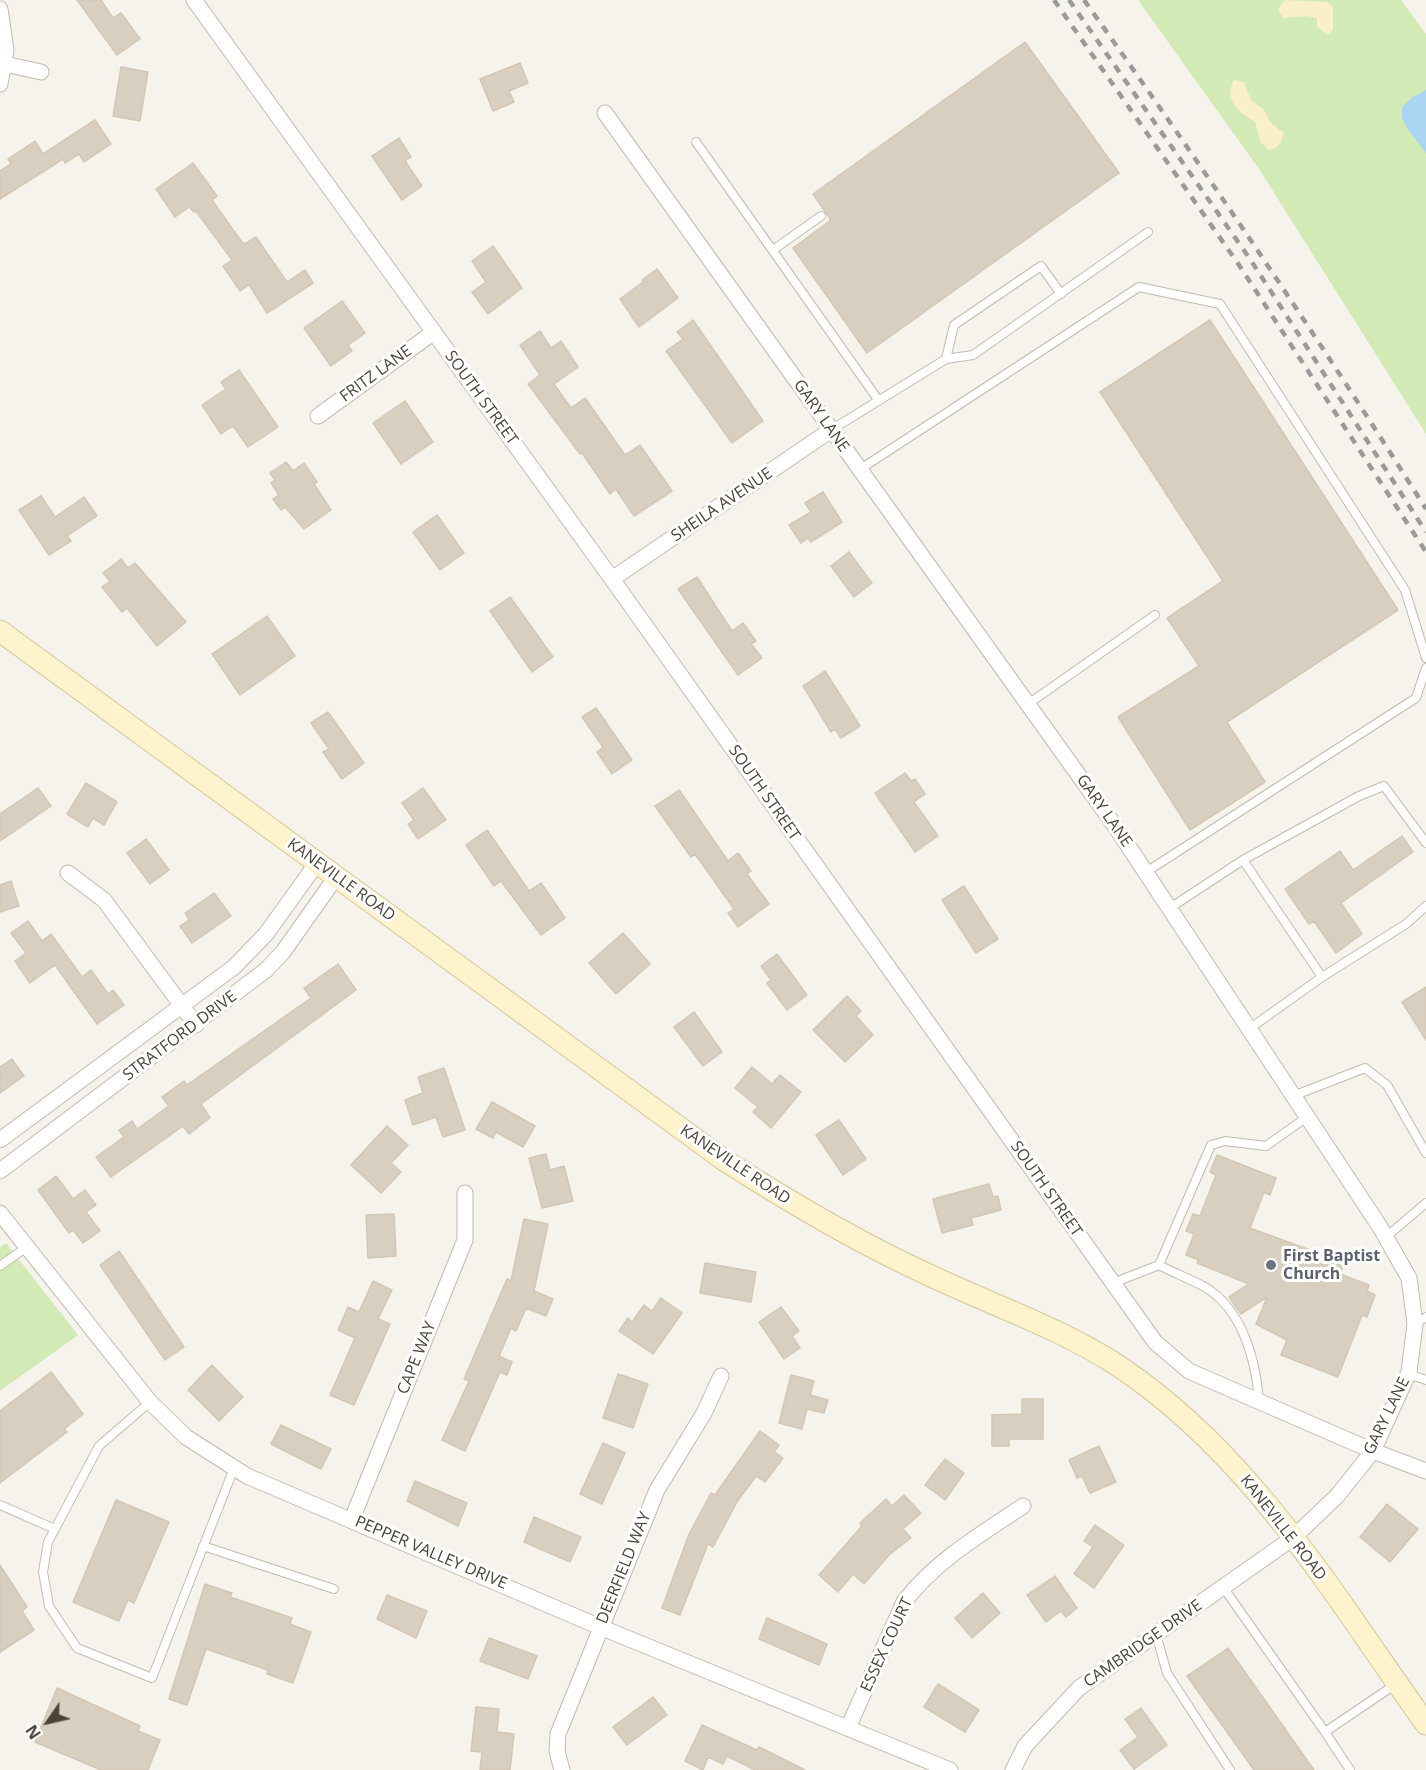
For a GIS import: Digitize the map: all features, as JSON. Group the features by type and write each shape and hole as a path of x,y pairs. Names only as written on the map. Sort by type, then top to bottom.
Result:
{"main road":[{"name":"KANEVILLE ROAD","path":"0,631 679,1128 778,1195 873,1249 1060,1333 1116,1365 1184,1417 1217,1447 1267,1501 1426,1724"}],"street":[{"name":"SOUTH STREET","path":"194,0 612,579 1155,1342 1189,1371 1259,1403 1426,1471"},
{"path":"0,9 5,63 0,84"},
{"path":"5,63 41,72"},
{"name":"GARY LANE","path":"605,113 1028,704 1146,873 1386,1237 1409,1278 1421,1320 1408,1374 1373,1451 1337,1496 1293,1538"},
{"name":"FRITZ LANE","path":"318,416 434,332"},
{"name":"SHEILA AVENUE","path":"612,579 831,430"},
{"name":"STRATFORD DRIVE","path":"0,1140 234,967 252,950 317,863"},
{"path":"68,873 104,900 196,1025"},
{"name":"STRATFORD DRIVE","path":"0,1171 266,970 283,952 336,877"},
{"name":"CAPE WAY","path":"352,1519 465,1240 465,1193"},
{"name":"PEPPER VALLEY DRIVE","path":"0,1213 150,1402 186,1437 247,1476 600,1627 950,1770"},
{"name":"DEERFIELD WAY","path":"562,1770 557,1751 558,1734 600,1627 657,1490 704,1413 721,1376"},
{"name":"ESSEX COURT","path":"848,1728 904,1602 917,1585 946,1558 1023,1506"},
{"name":"CAMBRIDGE DRIVE","path":"1013,1770 1025,1746 1079,1688 1293,1538"}],"lane":[{"path":"696,142 879,401"},
{"path":"772,250 821,216"},
{"path":"831,430 946,359 973,356 1148,232"},
{"path":"946,359 954,325 1041,266 1061,294"},
{"path":"859,470 1139,287 1220,304 1405,590 1426,658"},
{"path":"1028,704 1155,615"},
{"path":"1146,873 1416,698 1426,668"},
{"path":"1170,909 1243,860 1359,796 1384,786 1426,843"},
{"path":"1243,860 1322,978"},
{"path":"1249,1029 1322,978 1406,924 1426,906"},
{"path":"1293,1096 1365,1068 1387,1085 1426,1153"},
{"path":"1113,1283 1158,1265 1211,1145 1225,1140 1266,1146 1307,1117"},
{"path":"1386,1237 1426,1203"},
{"path":"0,1266 27,1247"},
{"path":"1158,1265 1207,1288 1233,1313 1249,1346 1257,1378 1259,1403"},
{"path":"1408,1374 1426,1380"},
{"path":"150,1402 99,1446 48,1542 43,1572 48,1606 77,1648 152,1678 234,1468"},
{"path":"0,1505 55,1529"},
{"path":"203,1546 334,1588"},
{"path":"1223,1587 1350,1770"},
{"path":"1156,1634 1167,1673 1230,1770"},
{"path":"1325,1732 1397,1683"}],"green space":[{"path":"1138,0 1401,0 1426,34 1426,434 1259,169"},
{"path":"6,1243 78,1335 0,1391 0,1247"}],"sand":[{"path":"1284,0 1328,2 1333,7 1333,30 1327,35 1317,27 1317,18 1307,16 1283,18 1278,10"},
{"path":"1234,80 1244,82 1251,100 1264,110 1271,123 1284,133 1281,142 1275,148 1269,150 1261,143 1255,122 1234,105 1230,94"}],"water":[{"path":"1426,90 1426,153 1407,128 1402,118 1402,107 1413,97"}],"building":[{"path":"77,0 101,0 113,18 121,13 140,39 117,55"},
{"path":"1025,42 1119,173 867,353 793,248 831,220 813,194"},
{"path":"520,63 528,83 509,91 514,102 493,111 480,79"},
{"path":"121,67 148,72 140,121 113,116"},
{"path":"95,120 111,144 84,162 79,154 65,163 63,159 0,199 0,171 11,164 8,159 35,141 43,154"},
{"path":"399,138 411,157 405,161 422,186 402,200 372,156"},
{"path":"193,163 217,196 212,200 241,241 245,244 256,237 287,282 305,270 313,283 267,313 249,285 240,291 223,266 232,260 196,211 194,212 189,207 175,217 156,189"},
{"path":"493,246 522,288 488,314 472,292 486,282 472,261"},
{"path":"657,269 678,298 639,327 620,299"},
{"path":"342,301 365,333 348,345 352,351 331,366 304,328"},
{"path":"693,320 763,421 732,443 666,351 683,339 677,332"},
{"path":"1210,320 1398,610 1227,722 1265,782 1190,830 1118,717 1199,666 1167,618 1223,581 1100,392"},
{"path":"540,331 551,348 561,341 578,367 554,384 571,408 585,398 625,455 640,445 672,491 634,516 616,489 610,494 582,453 580,454 528,384 540,375 520,345"},
{"path":"239,370 278,427 248,447 233,426 221,434 202,405 226,389 221,382"},
{"path":"405,401 433,442 401,464 373,423"},
{"path":"286,462 293,471 304,463 317,482 314,484 331,510 304,529 285,507 281,510 273,499 279,495 271,483 275,480 270,473"},
{"path":"823,492 842,522 811,542 808,538 801,543 789,525 811,512 805,503"},
{"path":"41,496 55,517 84,497 97,516 67,536 71,541 49,555 19,510"},
{"path":"437,515 464,553 440,570 413,532"},
{"path":"849,552 872,583 854,597 831,566"},
{"path":"121,559 128,568 135,563 186,622 157,646 127,608 122,612 102,587 110,581 103,573"},
{"path":"697,577 732,631 743,623 756,641 751,644 762,658 738,675 678,589"},
{"path":"510,597 553,657 532,672 490,611"},
{"path":"267,616 295,656 240,695 212,654"},
{"path":"825,671 860,726 841,738 835,729 831,732 803,686"},
{"path":"596,708 632,760 612,774 597,752 603,747 582,717"},
{"path":"328,712 364,763 342,779 323,752 329,749 311,723"},
{"path":"905,773 911,781 915,779 925,794 914,802 938,836 915,852 875,793"},
{"path":"86,783 117,802 104,825 93,818 88,827 67,814"},
{"path":"38,788 51,806 0,841 0,814"},
{"path":"423,788 446,820 418,839 408,824 414,820 402,803"},
{"path":"679,790 728,861 738,853 751,871 747,874 769,904 738,927 728,913 734,909 695,854 691,857 655,806"},
{"path":"487,830 529,891 541,883 565,918 541,935 501,881 494,886 466,845"},
{"path":"1402,836 1413,852 1341,903 1362,934 1336,953 1314,921 1309,924 1285,889 1340,851 1353,870"},
{"path":"146,839 169,870 150,884 127,853"},
{"path":"11,881 19,906 0,912 0,885"},
{"path":"964,886 998,939 976,953 942,900"},
{"path":"214,893 231,916 192,943 180,926 189,920 185,913"},
{"path":"28,921 42,941 51,934 82,977 91,970 108,994 113,990 124,1005 97,1024 55,965 30,983 15,961 26,953 11,933"},
{"path":"623,933 650,964 616,994 589,963"},
{"path":"777,954 807,995 787,1010 767,983 771,980 761,966"},
{"path":"338,964 356,990 201,1104 210,1118 189,1134 183,1126 111,1177 96,1157 124,1137 119,1130 132,1121 137,1129 169,1106 162,1097 184,1081 187,1085 311,998 304,988"},
{"path":"1426,987 1426,1040 1402,1002"},
{"path":"847,996 861,1011 856,1016 873,1035 845,1062 813,1030"},
{"path":"694,1012 722,1052 703,1066 674,1027"},
{"path":"12,1059 24,1076 0,1093 0,1067"},
{"path":"752,1067 772,1084 780,1075 801,1092 771,1128 753,1112 758,1107 735,1088"},
{"path":"444,1068 465,1130 443,1137 436,1117 413,1125 405,1100 423,1093 418,1077"},
{"path":"492,1102 535,1126 523,1147 496,1132 493,1138 476,1129"},
{"path":"839,1120 866,1159 843,1175 816,1135"},
{"path":"387,1126 408,1145 391,1163 401,1172 381,1193 351,1165"},
{"path":"546,1154 550,1170 564,1166 573,1201 542,1208 529,1158"},
{"name":"First Baptist Church","path":"1217,1155 1276,1178 1270,1195 1264,1192 1250,1228 1340,1261 1339,1265 1343,1266 1340,1274 1369,1285 1367,1291 1375,1295 1367,1317 1362,1315 1338,1377 1281,1355 1287,1340 1256,1324 1267,1297 1241,1314 1229,1297 1249,1284 1197,1263 1199,1260 1186,1255 1194,1234 1186,1231 1193,1214 1200,1216 1216,1175 1210,1172"},
{"path":"56,1176 73,1199 85,1190 96,1205 86,1212 100,1231 83,1243 73,1230 69,1233 38,1190"},
{"path":"989,1184 993,1197 998,1196 1001,1210 971,1218 973,1225 942,1233 933,1199"},
{"path":"394,1214 396,1256 368,1258 366,1215"},
{"path":"524,1219 548,1224 534,1291 553,1299 546,1316 526,1308 516,1331 511,1328 499,1356 512,1362 507,1375 500,1372 465,1451 442,1440 469,1381 464,1379 507,1279 511,1281"},
{"path":"119,1251 184,1347 165,1360 100,1265"},
{"path":"705,1263 756,1272 751,1302 700,1293"},
{"path":"373,1281 392,1290 378,1319 390,1324 354,1405 330,1395 355,1338 338,1330 348,1307 359,1312"},
{"path":"661,1298 682,1313 653,1354 619,1331 628,1318 632,1322 644,1305 652,1311"},
{"path":"781,1307 799,1331 792,1336 800,1348 784,1359 759,1322"},
{"path":"212,1365 243,1397 219,1421 188,1390"},
{"path":"51,1372 83,1414 64,1429 67,1432 0,1483 0,1411"},
{"path":"618,1374 648,1384 633,1428 603,1418"},
{"path":"791,1375 814,1381 810,1395 828,1400 824,1413 807,1409 802,1429 779,1423"},
{"path":"1022,1399 1043,1399 1043,1439 1009,1439 1009,1446 992,1446 992,1415 1022,1414"},
{"path":"281,1425 331,1449 321,1469 271,1444"},
{"path":"760,1431 779,1445 774,1452 783,1458 765,1482 756,1476 737,1502 713,1547 708,1544 680,1615 662,1608 689,1534 711,1493 715,1495"},
{"path":"603,1443 625,1453 602,1504 580,1494"},
{"path":"1099,1446 1116,1482 1090,1493 1082,1476 1077,1478 1069,1460"},
{"path":"945,1459 964,1473 945,1500 925,1485"},
{"path":"415,1481 467,1503 458,1526 407,1501"},
{"path":"904,1495 921,1513 903,1529 911,1538 889,1555 864,1584 853,1574 838,1592 819,1575 862,1526 860,1523 886,1499 892,1506"},
{"path":"116,1500 169,1522 134,1603 128,1600 119,1621 73,1602"},
{"path":"1387,1504 1418,1529 1390,1562 1360,1537"},
{"path":"534,1517 581,1537 570,1562 524,1542"},
{"path":"1095,1525 1124,1545 1094,1588 1074,1574 1093,1547 1084,1541"},
{"path":"0,1565 27,1607 22,1611 34,1630 0,1652"},
{"path":"1055,1576 1077,1608 1066,1617 1061,1611 1046,1622 1027,1595"},
{"path":"205,1584 232,1593 230,1597 292,1618 290,1624 311,1632 293,1683 267,1674 268,1670 206,1649 187,1705 169,1699"},
{"path":"983,1593 1000,1613 972,1638 955,1618"},
{"path":"387,1595 427,1611 416,1638 377,1619"},
{"path":"767,1618 827,1644 819,1665 759,1639"},
{"path":"489,1638 537,1656 528,1679 480,1661"},
{"path":"1228,1648 1314,1770 1254,1770 1187,1676"},
{"path":"938,1684 979,1710 965,1732 924,1707"},
{"path":"57,1688 140,1726 138,1731 160,1740 148,1770 101,1770 35,1742"},
{"path":"653,1697 667,1715 627,1745 613,1727"},
{"path":"476,1707 499,1709 497,1732 514,1734 510,1770 480,1770 482,1752 471,1751"},
{"path":"1141,1708 1167,1745 1134,1769 1120,1750 1138,1737 1125,1719"},
{"path":"702,1725 757,1750 759,1747 805,1770 755,1770 727,1756 723,1764 708,1757 703,1770 685,1761"}],"railway":[{"path":"1054,0 1239,265 1426,552"},
{"path":"1069,0 1250,259 1426,532"},
{"path":"1084,0 1259,252 1426,509"}],"place":[{"name":"First Baptist Church","path":"1271,1265"}]}
